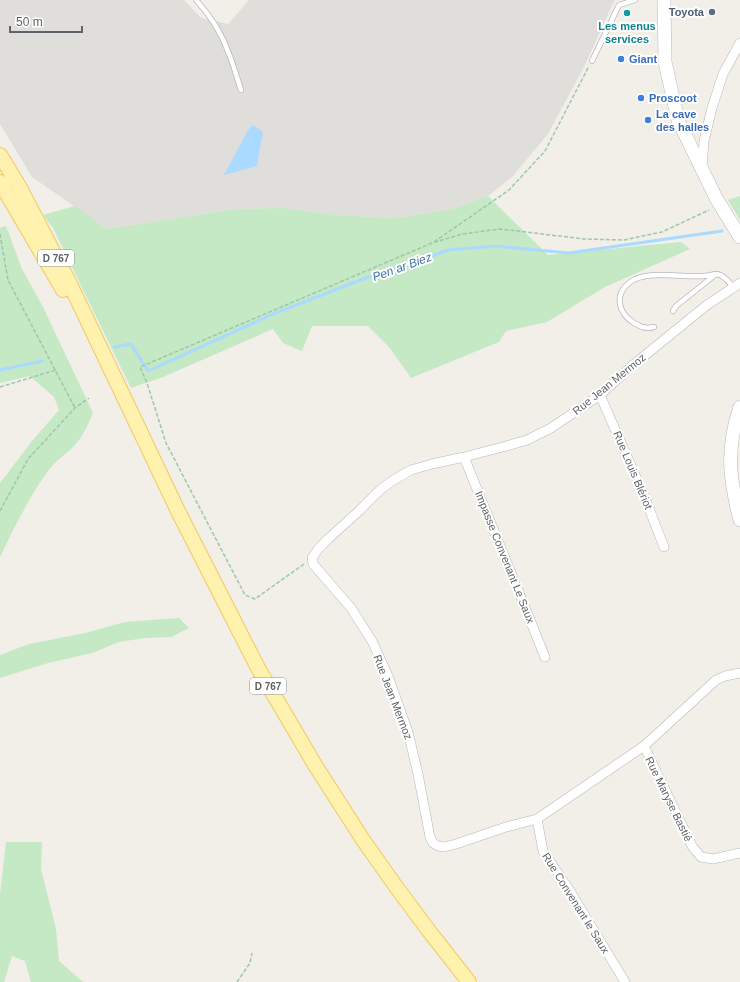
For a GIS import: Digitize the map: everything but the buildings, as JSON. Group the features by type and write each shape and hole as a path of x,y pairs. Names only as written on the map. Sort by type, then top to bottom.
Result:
{"main road":[{"path":"664,0 665,62 678,120 721,206 740,237"},
{"name":"D 767","path":"0,155 20,188 66,277 178,511 258,668 315,765 380,864 429,931 469,982"},
{"name":"D 767","path":"0,182 108,364"},
{"path":"740,407 733,428 730,448 730,465 734,499 740,520"}],"street":[{"path":"702,167 704,141 712,108 723,74 740,43"},
{"name":"Rue Jean Mermoz","path":"737,285 707,305 586,405 551,428 527,440 411,470 392,481 381,489 359,511 328,538 312,558 313,564 351,608 372,641 388,676 408,732 430,837 433,843 438,846 444,847 456,844 506,827 537,820 644,746 716,680 725,676 740,673"},
{"name":"Rue Louis Blériot","path":"600,394 643,493 664,547"},
{"name":"Impasse Convenant Le Saux","path":"464,457 546,657"},
{"name":"Rue Maryse Bastié","path":"644,746 692,846 702,857 712,859 740,853"},
{"name":"Rue Convenant le Saux","path":"537,820 543,851 570,891 625,982"}],"lane":[{"path":"196,0 223,39 241,90"},
{"path":"592,61 619,5 635,0"},
{"path":"654,327 641,327 630,321 623,313 619,304 620,297 622,290 630,282 640,277 656,275 704,276 716,274 737,285"},
{"path":"673,311 676,306 716,274"}],"path":[{"path":"432,243 509,190 545,151 592,61"},
{"path":"312,558 255,599 245,595 166,443 140,367 432,243 462,234 501,229 584,239 624,240 662,232 711,209"},
{"path":"0,234 8,280 75,408"},
{"path":"0,387 56,370"},
{"path":"0,510 28,459 75,408 89,398"},
{"path":"237,982 250,963 252,953"}],"shaded area":[{"path":"0,0 184,0 201,18 228,24 249,0 615,0 585,65 548,134 513,176 488,196 452,209 397,218 334,215 283,208 234,209 107,229 32,177 0,124"}],"green space":[{"path":"488,196 548,255 681,242 690,249 605,287 547,322 506,331 499,342 411,378 389,347 368,326 312,326 302,351 283,343 273,329 163,377 131,388 53,228 43,215 75,206 107,229 234,209 283,208 334,215 397,218 452,209"},
{"path":"740,196 740,220 728,200"},
{"path":"6,226 22,269 43,307 93,413 78,442 54,464 34,491 0,557 0,483 32,441 59,410 54,397 30,376 0,383 0,228"},
{"path":"179,618 189,628 171,637 145,638 119,642 92,653 48,663 0,678 0,655 29,644 85,633 125,622"},
{"path":"6,842 42,842 41,869 56,929 59,961 83,982 31,982 25,961 12,956 4,982 0,982 0,894"}],"water":[{"path":"253,125 263,132 257,166 224,175 248,130"}],"waterway":[{"name":"Pen ar Biez","path":"114,347 131,344 148,371 273,314 363,279 449,250 495,246 569,253 722,231"},
{"name":"Pen ar Biez","path":"0,370 42,361"}],"place":[{"name":"Toyota","path":"712,12"},
{"name":"Les menus services","path":"627,13"},
{"name":"Giant","path":"621,59"},
{"name":"Proscoot","path":"641,98"},
{"name":"La cave des halles","path":"648,120"}]}
